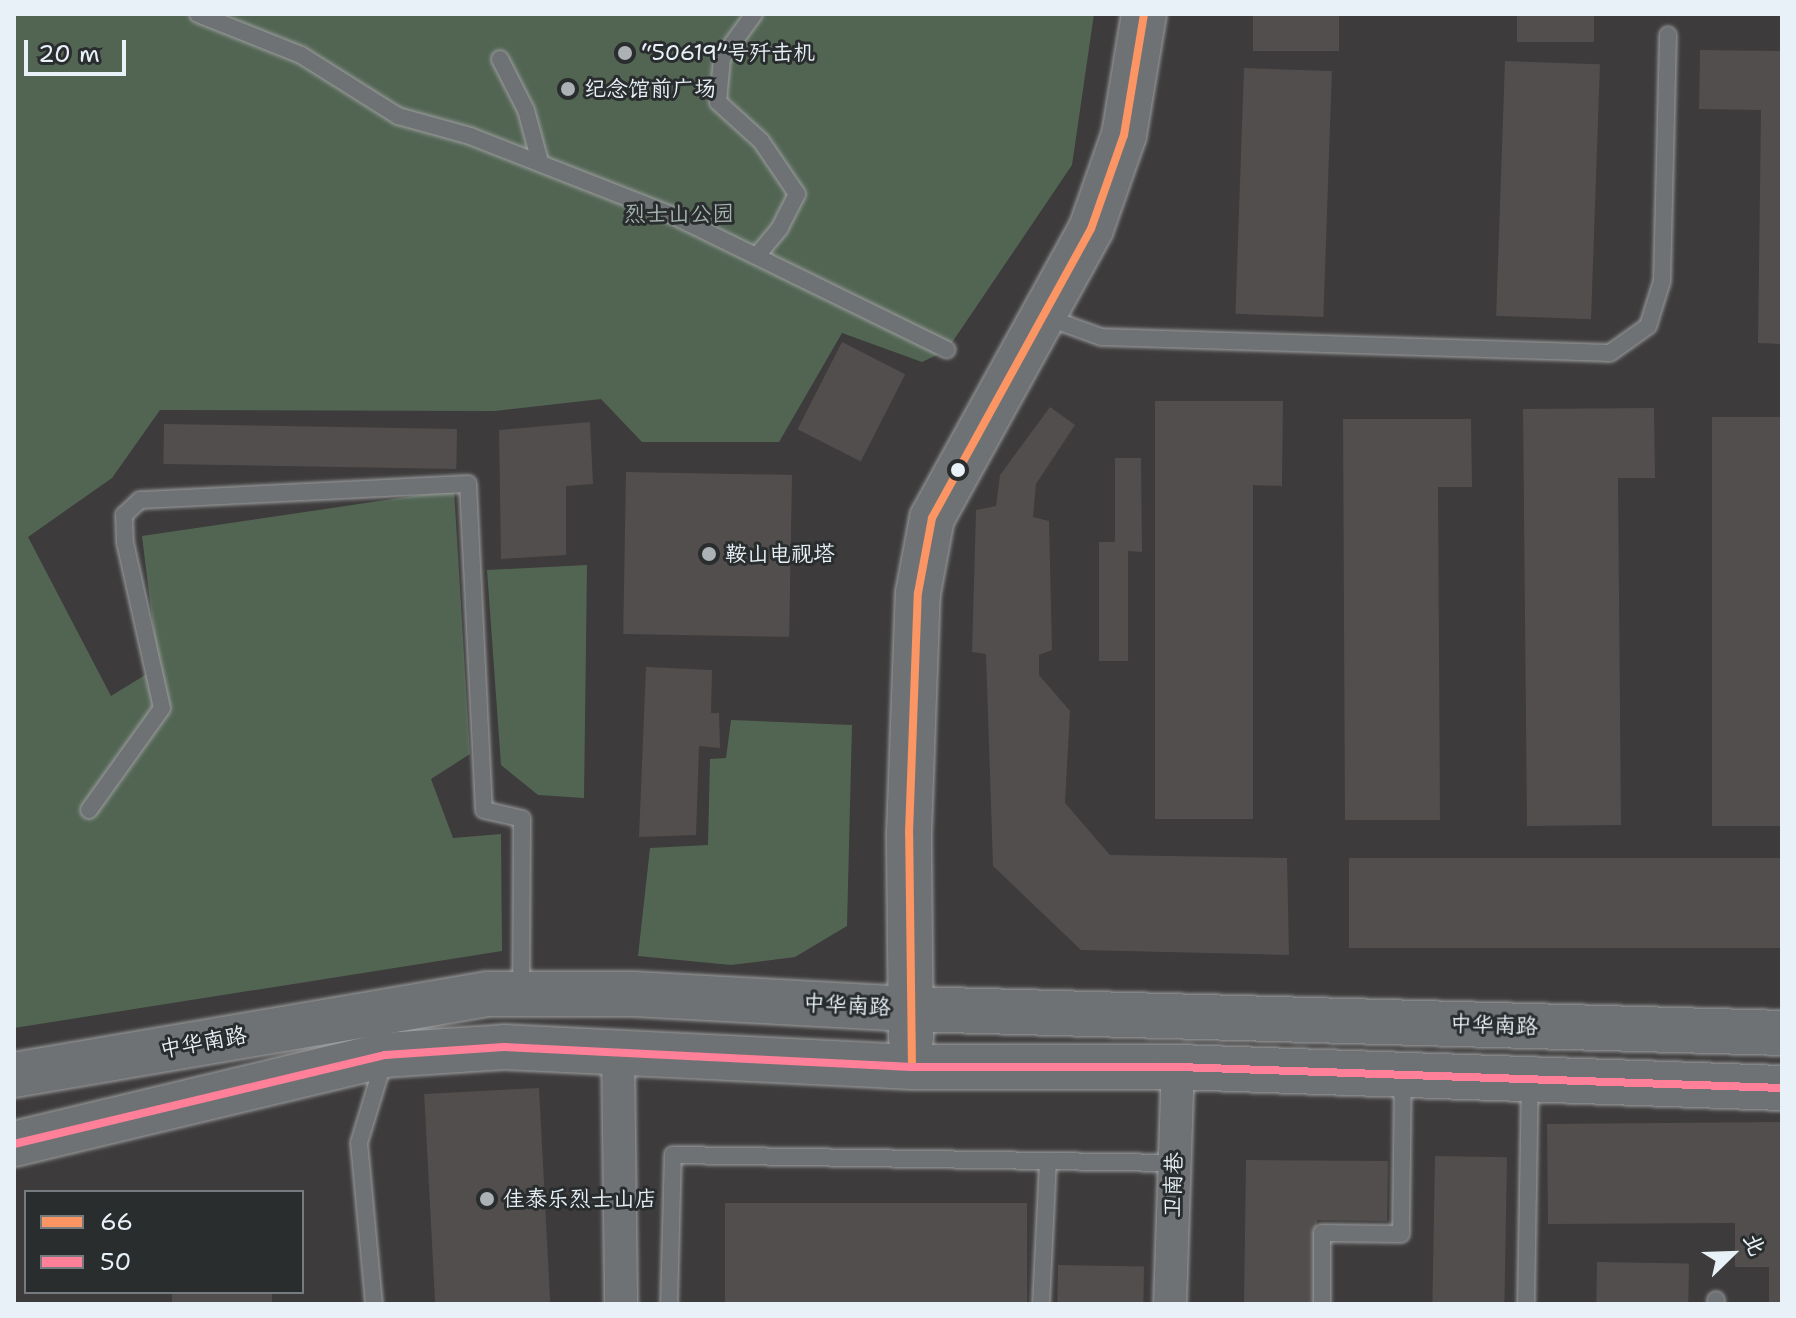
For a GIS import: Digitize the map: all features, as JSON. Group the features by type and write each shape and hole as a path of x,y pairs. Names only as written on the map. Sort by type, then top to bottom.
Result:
{"main road":[{"path":"912,1067 909,833 918,609 932,518 1091,229 1124,135 1144,14"},
{"name":"中华南路","path":"14,1075 486,994 633,994 909,1009 1782,1033"},
{"path":"14,1144 385,1055 504,1047 618,1050 912,1067 1178,1067 1530,1075 1782,1088"}],"street":[{"path":"618,1050 621,1304"},
{"name":"卫南巷","path":"1170,1304 1178,1067"}],"lane":[{"path":"198,14 301,55 398,116 540,162 758,254 947,350"},
{"path":"754,14 722,58 718,102 761,141 797,194 780,228 758,254"},
{"path":"1042,315 1101,337 1610,353 1648,326 1662,281 1668,35"},
{"path":"500,59 526,110 540,162"},
{"path":"89,810 162,708 125,543 124,515 140,500 468,484 484,810 522,819 521,994"},
{"path":"374,1304 359,1143 385,1055"},
{"path":"1322,1304 1322,1233 1401,1234 1403,1072"},
{"path":"1526,1304 1530,1075"},
{"path":"669,1304 673,1155 1173,1163"},
{"path":"1041,1304 1048,1161"}],"green space":[{"name":"烈士山公园","path":"14,14 1094,14 1072,165 947,350 922,362 842,333 779,442 642,442 601,399 494,411 160,410 112,478 28,537 111,696 158,667 142,536 454,490 470,754 431,779 453,838 501,834 502,951 14,1028"},
{"path":"587,565 584,798 538,795 501,765 487,570"},
{"path":"731,720 852,725 847,926 795,957 731,965 638,956 650,848 708,845 710,759 726,758"}],"building":[{"path":"1253,14 1339,14 1339,51 1253,51"},
{"path":"1517,14 1594,14 1594,42 1517,42"},
{"path":"1700,50 1782,51 1782,344 1758,343 1761,110 1699,109"},
{"path":"1505,61 1600,64 1591,319 1496,316"},
{"path":"1244,68 1332,71 1323,317 1235,314"},
{"path":"842,342 905,374 861,462 798,429"},
{"path":"1155,401 1283,401 1282,486 1253,485 1253,819 1155,819"},
{"path":"1050,407 1075,425 1036,484 1033,517 1049,521 1052,650 1039,655 1039,675 1070,711 1065,803 1110,855 1287,858 1289,955 1081,950 993,866 986,654 972,652 976,510 996,506 1000,475"},
{"path":"1654,408 1655,478 1618,478 1621,825 1527,826 1523,409"},
{"path":"1712,417 1782,417 1782,826 1712,826"},
{"path":"1343,419 1471,419 1472,487 1438,487 1440,820 1345,820"},
{"path":"590,422 593,484 566,486 566,555 501,559 499,430"},
{"path":"164,424 457,429 456,469 163,464"},
{"path":"1115,458 1141,458 1142,552 1128,551 1128,661 1099,661 1099,542 1115,542"},
{"name":"鞍山电视塔","path":"626,472 792,475 789,637 623,634"},
{"path":"646,667 712,670 711,713 719,713 720,748 699,746 696,835 639,837"},
{"path":"1349,858 1782,858 1782,948 1349,948"},
{"name":"佳泰乐烈士山店","path":"539,1088 550,1304 435,1304 424,1094"},
{"path":"1782,1122 1782,1304 1769,1304 1769,1267 1735,1267 1735,1223 1548,1224 1547,1124"},
{"path":"1435,1156 1507,1157 1504,1304 1432,1304"},
{"path":"1246,1160 1388,1161 1387,1221 1317,1220 1316,1304 1244,1304"},
{"path":"725,1203 1027,1203 1027,1304 725,1304"},
{"path":"1597,1262 1689,1264 1688,1304 1596,1304"},
{"path":"1058,1265 1144,1267 1143,1304 1057,1304"},
{"path":"172,1294 272,1294 272,1304 172,1304"}],"transit line":[{"name":"66","path":"912,1067 909,833 918,593 932,518 1091,229 1124,135 1144,14"},
{"name":"50","path":"14,1144 385,1055 504,1047 912,1067 1178,1067 1782,1088"}],"place":[{"name":"“50619”号歼击机","path":"625,53"},
{"name":"纪念馆前广场","path":"568,89"},
{"name":"鞍山电视塔","path":"709,554"},
{"name":"佳泰乐烈士山店","path":"487,1199"}]}
